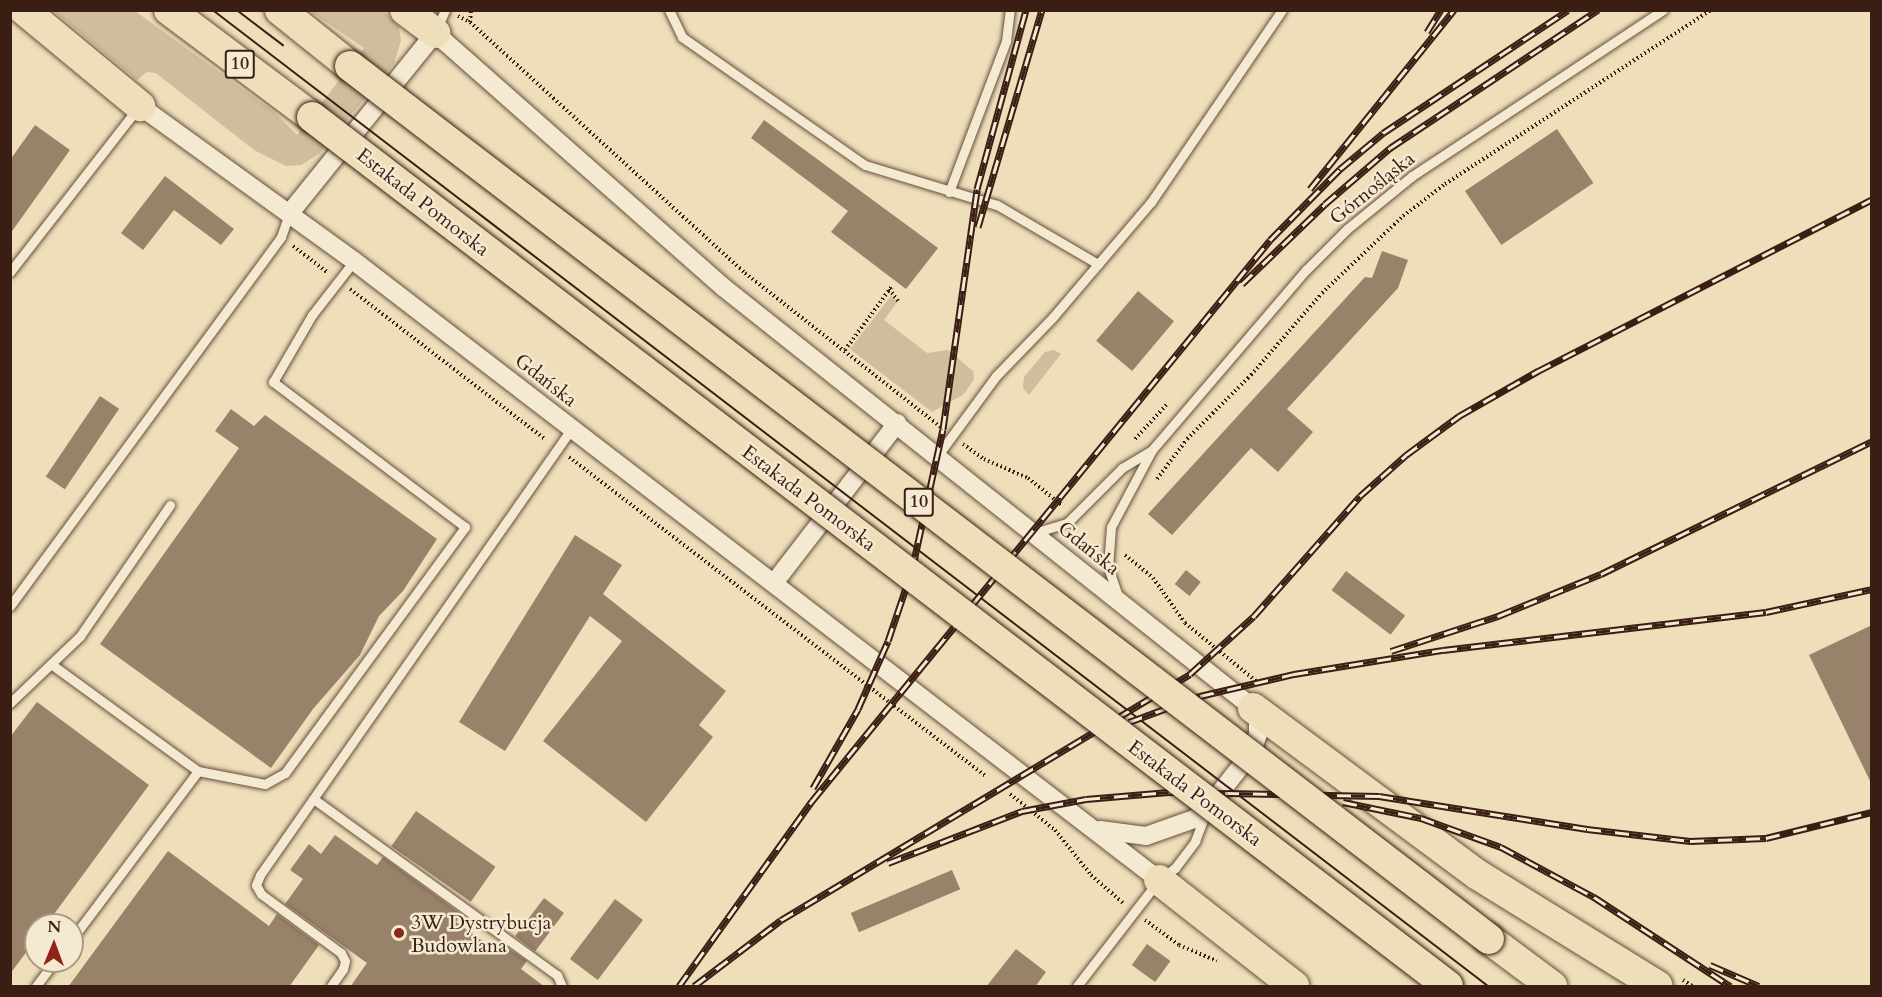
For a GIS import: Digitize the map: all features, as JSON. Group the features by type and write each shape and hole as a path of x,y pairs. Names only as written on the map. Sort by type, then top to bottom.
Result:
{"main road":[{"path":"24,10 140,105"},
{"name":"Estakada Pomorska","path":"169,10 1448,987"},
{"name":"10","path":"280,10 1552,987"},
{"path":"405,10 445,19"},
{"path":"1259,703 1478,874 1659,987"},
{"path":"1159,879 1294,987"}],"street":[{"name":"Gdańska","path":"445,19 723,287 1120,601 1259,703 1258,734 1252,752 1207,809 1180,827 1146,836 1095,829"},
{"path":"290,214 445,19"},
{"name":"Gdańska","path":"140,105 354,261 1159,879"},
{"path":"774,583 897,423"}],"lane":[{"path":"669,10 682,37 865,165 997,205 1098,264"},
{"path":"949,192 1006,41 1010,10"},
{"path":"938,455 954,437 996,376 1151,202 1282,10"},
{"name":"Górnośląska","path":"1120,601 1108,567 1111,527 1152,450 1306,270 1347,229 1412,176 1663,10"},
{"path":"10,272 140,105"},
{"path":"10,606 281,237 290,214"},
{"path":"51,664 198,771 265,784 285,773 465,527 273,382 312,315 354,261"},
{"path":"331,987 343,969 345,961 341,953 261,894 256,885 572,428"},
{"name":"Górnośląska","path":"1034,533 1076,516 1122,468 1152,450"},
{"path":"10,703 80,636 170,506"},
{"path":"84,923 198,771"},
{"path":"315,800 557,975 562,987"},
{"name":"Gdańska","path":"1159,879 1175,868 1195,841 1207,809"},
{"path":"1077,987 1159,879"},
{"path":"36,987 46,973"}],"path":[{"path":"470,22 471,10"},
{"path":"1152,486 1187,439 1251,375 1322,293 1403,216 1445,184 1711,10"},
{"path":"445,19 470,22 745,273 977,455 1028,478 1076,516"},
{"path":"290,244 322,268"},
{"path":"845,350 890,288 898,301"},
{"path":"355,293 525,423"},
{"path":"569,457 992,781"},
{"path":"1110,543 1153,578 1185,623 1259,703"},
{"path":"1122,553 1123,543"},
{"path":"1002,788 1055,830 1091,875 1122,902"},
{"path":"1147,921 1179,945 1226,964"}],"shaded area":[{"path":"54,11 135,11 273,111 297,135 364,48 310,11 384,11 399,27 401,41 394,63 319,154 301,165 286,166 254,150 156,73 147,72 137,80"},
{"path":"891,296 898,301 884,320 927,353 948,350 973,371 974,379 964,394 932,412 850,349"},
{"path":"1054,350 1061,354 1029,395 1023,388 1024,377 1045,352"}],"building":[{"path":"764,120 938,248 906,289 831,232 848,211 751,138"},
{"path":"35,125 70,150 10,234 10,160"},
{"path":"1557,129 1593,183 1501,245 1465,191"},
{"path":"165,176 234,229 221,245 174,210 143,250 121,233"},
{"path":"1382,251 1408,260 1398,288 1287,409 1313,432 1278,472 1251,448 1172,535 1148,514 1365,277 1372,278"},
{"path":"1138,291 1174,321 1132,371 1096,341"},
{"path":"100,396 119,409 65,489 46,476"},
{"path":"231,409 254,426 265,415 437,539 403,591 379,616 360,655 313,709 271,768 100,644 239,448 215,431"},
{"path":"575,535 622,565 603,594 726,691 699,725 713,737 646,822 543,741 622,641 590,616 505,751 459,722"},
{"path":"1186,570 1201,582 1189,596 1175,584"},
{"path":"1346,571 1405,616 1391,635 1332,590"},
{"path":"1872,625 1872,785 1809,655"},
{"path":"37,702 149,785 55,913 24,913 24,955 10,974 10,737"},
{"path":"416,811 495,867 471,902 391,846"},
{"name":"3W Dystrybucja Budowlana","path":"335,835 377,865 383,857 461,914 456,922 500,954 506,947 527,961 521,969 545,987 350,987 367,963 285,904 303,879 290,870 309,844 321,854"},
{"path":"168,851 269,926 277,914 319,945 289,987 68,987 78,973 84,973 84,965"},
{"path":"952,870 960,889 859,932 851,913"},
{"path":"544,898 564,913 535,951 515,936"},
{"path":"615,899 643,920 598,980 570,959"},
{"path":"1147,944 1170,961 1155,982 1132,965"},
{"path":"1016,949 1046,972 1035,987 986,987"}],"tram line":[{"path":"213,10 1488,986"},
{"path":"237,10 283,45"}],"railway":[{"path":"813,788 858,709 888,641 912,570 943,429 977,189 1026,10"},
{"path":"978,227 1042,10"},
{"path":"1427,32 1441,10"},
{"path":"1310,189 1454,10"},
{"path":"679,986 812,801 1270,240 1340,169 1383,133 1568,10"},
{"path":"1242,284 1325,204 1390,148 1598,10"},
{"path":"694,986 781,920 1190,674 1254,616 1360,496 1406,455 1459,416 1538,371 1872,199"},
{"path":"1391,651 1498,616 1601,574 1872,441"},
{"path":"1129,722 1200,696 1294,674 1443,650 1766,612 1872,589"},
{"path":"888,863 1022,811 1086,799 1169,792 1379,796 1587,829 1690,841 1766,838 1872,812"},
{"path":"1343,802 1421,818 1501,847 1594,897 1730,986"},
{"path":"1710,965 1759,986"}],"place":[{"name":"3W Dystrybucja Budowlana","path":"399,933"}]}
